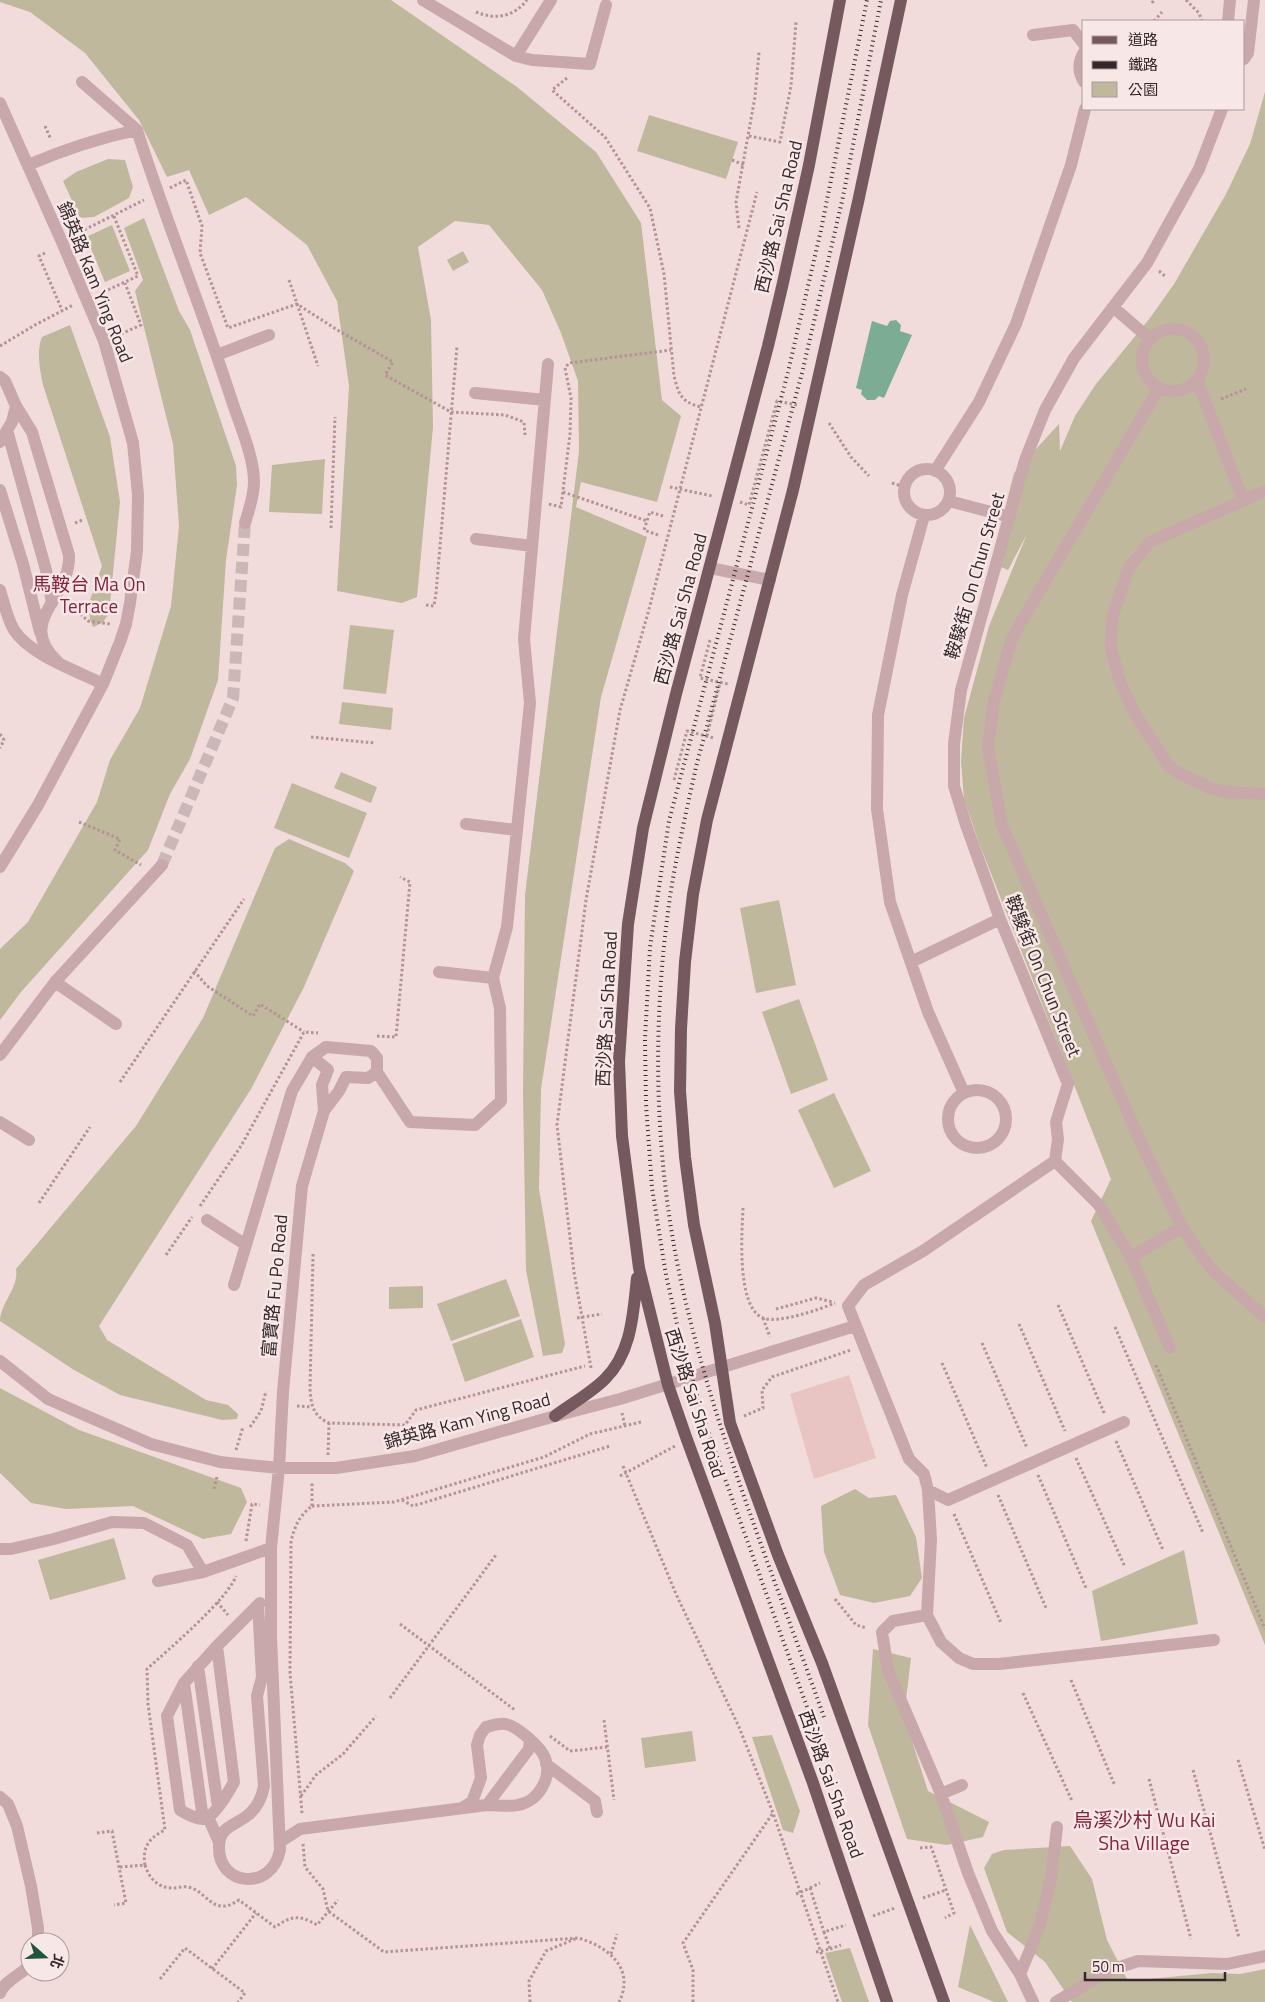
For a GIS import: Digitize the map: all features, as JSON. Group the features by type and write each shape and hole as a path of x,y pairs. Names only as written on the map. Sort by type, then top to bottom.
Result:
{"main road":[{"name":"西沙路 Sai Sha Road","path":"840,0 811,156 782,287 643,828 628,924 622,999 620,1079 622,1136 638,1268 668,1385 816,1792 887,2002"},
{"name":"西沙路 Sai Sha Road","path":"901,0 793,490 707,820 693,894 685,962 681,1020 680,1091 685,1157 694,1225 715,1322 730,1423 778,1555 822,1664 944,2002"},
{"path":"555,1416 604,1380 618,1363 632,1323 638,1268"}],"street":[{"path":"423,0 516,56 532,60 590,64 606,5"},
{"path":"516,56 551,0"},
{"path":"1228,20 1230,0"},
{"path":"1245,58 1248,53 1254,0"},
{"path":"1033,35 1073,30 1082,41"},
{"path":"1082,56 1079,62 1079,70 1082,77"},
{"path":"82,82 136,130 154,185 217,354 249,456 254,482 251,503 245,523"},
{"name":"錦英路 Kam Ying Road","path":"0,103 104,341 128,421 136,459 138,495 137,541 126,624 103,684 38,805 0,867"},
{"path":"935,470 979,402 1016,324 1071,165 1085,110"},
{"name":"鞍駿街 On Chun Street","path":"1054,1161 1058,1139 1056,1122 1068,1084 1000,919 954,786 954,744 962,690 1025,460 1045,410 1074,358 1147,263 1194,178 1222,110"},
{"path":"28,165 56,152 136,130"},
{"path":"1114,307 1150,339"},
{"path":"1169,330 1179,330 1189,334 1199,345 1204,360 1202,371 1197,380 1189,387 1179,390 1168,391 1159,388 1146,375 1143,366 1142,356 1150,339 1159,333 1169,330"},
{"path":"217,354 269,335"},
{"path":"234,1285 292,1091 312,1057 326,1047 371,1051 377,1058 377,1072 410,1122 475,1125 501,1101 500,1008 493,978 507,927 530,703 524,639 548,364"},
{"path":"0,377 32,432 69,555 67,575 42,622 40,633"},
{"path":"1197,380 1243,500"},
{"path":"1159,388 1012,638 994,700 988,748 1002,825 1141,1143 1182,1227 1213,1271 1265,1318"},
{"path":"474,393 545,400"},
{"path":"0,442 14,416 16,406"},
{"path":"7,430 46,570 52,603"},
{"path":"920,470 935,470 947,480 950,494 949,501 938,513 924,516 910,508 904,494 905,487 908,479 920,470"},
{"path":"0,490 23,564 42,643 49,654 58,662"},
{"path":"1265,491 1150,542 1128,569 1112,619 1112,649 1120,682 1134,714 1168,765 1179,773 1210,788 1225,792 1265,794"},
{"path":"949,501 1010,517"},
{"path":"924,516 902,595 878,715 877,809 890,902 928,1012 964,1093"},
{"path":"476,539 532,546"},
{"path":"710,568 770,580"},
{"path":"0,590 14,630 24,642 58,662 103,684"},
{"path":"466,824 517,830"},
{"path":"0,1055 55,982 159,869"},
{"path":"911,962 1000,919"},
{"path":"439,972 493,978"},
{"path":"55,982 116,1024"},
{"path":"312,1057 328,1070 346,1077 368,1078 377,1072"},
{"name":"富寶路 Fu Po Road","path":"324,1111 322,1085 328,1070"},
{"name":"富寶路 Fu Po Road","path":"184,1683 206,1818 219,1842 219,1854 225,1867 237,1877 246,1879 260,1878 274,1868 279,1859 280,1842 273,1715 270,1591 271,1548 302,1186 324,1111 339,1091 346,1077"},
{"path":"974,1090 984,1091 994,1095 1001,1101 1006,1111 1005,1131 999,1140 991,1146 982,1148 964,1146 951,1133 948,1115 951,1106 964,1093 974,1090"},
{"path":"0,1122 29,1140"},
{"path":"1170,1348 1131,1257 1099,1205 1054,1161 923,1251 864,1285 848,1306 909,1459 924,1474 928,1490 932,1540 927,1615 941,1642 959,1658 973,1664 999,1664 1214,1640"},
{"path":"207,1220 246,1245"},
{"path":"1131,1257 1182,1227"},
{"name":"錦英路 Kam Ying Road","path":"0,1361 48,1399 151,1444 220,1462 279,1468 336,1468 412,1456 668,1385 855,1326"},
{"path":"928,1490 948,1500 1124,1422"},
{"path":"0,1549 54,1538 112,1522 144,1523 187,1544 203,1572"},
{"path":"158,1581 203,1572 271,1548"},
{"path":"217,1646 234,1782 226,1798 206,1818 189,1816 180,1810 167,1716 184,1683 198,1666 217,1646 258,1605 270,1591"},
{"path":"219,1842 228,1826 250,1814 263,1794 257,1696 262,1677 258,1605"},
{"path":"927,1615 893,1621 882,1632 888,1670 942,1794 968,1873 992,1931 1020,1974 1033,2002"},
{"path":"198,1666 218,1807"},
{"path":"280,1842 300,1829 488,1805 518,1805 531,1801 540,1793 546,1778 546,1758 530,1739 518,1729 505,1724 486,1727 477,1745 481,1778 472,1802 462,1808"},
{"path":"488,1805 529,1749 530,1739"},
{"path":"546,1764 595,1801 597,1812"},
{"path":"942,1794 962,1785"},
{"path":"0,1797 8,1804 17,1826 31,1886 38,1932"},
{"path":"1020,1974 1038,1928 1051,1879 1057,1827"},
{"path":"1056,2002 1108,1971 1138,1961 1227,1964 1265,1956"},
{"path":"0,1993 3,1986 20,1975"}],"path":[{"path":"472,10 494,17 510,14 520,8 527,0"},
{"path":"1186,0 1199,13 1202,20"},
{"path":"1155,20 1162,12"},
{"path":"749,136 780,142 791,86 796,22"},
{"path":"739,228 736,202 755,97 759,52"},
{"path":"569,76 552,90 604,137 650,208 664,274 674,376 678,392 689,404 701,407"},
{"path":"732,160 744,165"},
{"path":"186,180 202,226 200,253 228,328 297,304"},
{"path":"591,1368 574,1272 558,1125 586,900 620,710 757,192"},
{"path":"80,232 113,214 138,276"},
{"path":"0,346 62,310 40,256 45,253"},
{"path":"289,280 318,366"},
{"path":"121,334 141,325 125,283"},
{"path":"297,304 393,362 386,375 451,412"},
{"path":"426,605 434,606 436,593 457,346"},
{"path":"569,363 671,350"},
{"path":"1206,404 1246,389"},
{"path":"331,528 335,417"},
{"path":"829,423 851,457 869,476"},
{"path":"892,483 905,487"},
{"path":"565,493 647,521"},
{"path":"658,535 644,530 650,512 663,516"},
{"path":"73,607 88,621 110,624"},
{"path":"710,640 700,678 728,684 731,675"},
{"path":"707,736 720,682"},
{"path":"674,780 687,731 717,739 715,745"},
{"path":"0,734 4,740 0,748"},
{"path":"311,736 375,743"},
{"path":"79,822 120,839 115,850 159,869"},
{"path":"120,1082 244,899"},
{"path":"194,971 207,986 253,1016 260,1004 304,1032"},
{"path":"39,1203 90,1127"},
{"path":"744,1208 741,1255 747,1294 754,1310 763,1318 776,1319 815,1312 835,1303 816,1298 776,1308"},
{"name":"富寶路 Fu Po Road","path":"313,1254 310,1389 312,1407 320,1419 329,1423"},
{"path":"577,1318 602,1314"},
{"path":"1115,1327 1203,1533"},
{"path":"730,1423 763,1408 762,1390 772,1377 864,1346"},
{"path":"1156,1365 1265,1629"},
{"name":"錦英路 Kam Ying Road","path":"329,1423 405,1425 416,1410 585,1366"},
{"path":"376,1716 343,1754 316,1775 301,1796 290,1673 291,1541 296,1523 302,1513 312,1506 402,1500 544,1457 590,1434 641,1422"},
{"path":"620,1476 687,1440"},
{"path":"402,1500 413,1506 610,1446"},
{"path":"623,1466 676,1594 738,1727 773,1813 798,1893 821,1951 838,2002"},
{"path":"948,1500 1001,1624"},
{"path":"390,1698 496,1555"},
{"path":"835,1600 856,1625 882,1632"},
{"path":"400,1624 515,1710"},
{"path":"1071,1680 1115,1786"},
{"path":"1023,1693 1072,1801"},
{"path":"604,1720 614,1800"},
{"path":"547,1733 570,1751 607,1747"},
{"path":"1238,1760 1265,1850"},
{"path":"1193,1770 1239,1938"},
{"path":"1149,1780 1191,1939"},
{"path":"693,2002 693,1970 683,1944 773,1813"},
{"path":"97,1833 112,1831 126,1903 114,1905"},
{"path":"920,1848 931,1847 933,1852 954,1913 945,1918"},
{"path":"304,1852 305,1867 323,1889 328,1911 384,1952 578,1938 596,1943 612,1954 621,1968 624,1984 619,2002"},
{"path":"145,1865 148,1876 156,1883 171,1888 188,1887 198,1892 211,1904 223,1906 239,1900 275,1927 289,1918 305,1918 316,1925 338,1900"},
{"path":"798,1893 820,1883"},
{"path":"810,1888 830,1949"},
{"path":"918,1900 946,1890"},
{"path":"871,1916 899,1906"},
{"path":"212,1969 256,1913"},
{"path":"824,1932 852,1923"},
{"path":"612,1954 617,1934"},
{"path":"530,2002 529,1981 546,1951 578,1938"},
{"path":"816,1952 841,1945"},
{"path":"160,1979 185,1948 245,1993 238,2002"}],"green space":[{"path":"0,0 391,0 517,87 596,152 641,223 662,400 681,416 657,502 581,482 576,507 647,537 601,697 541,1089 539,1189 565,1344 562,1353 543,1356 526,1270 523,1093 525,895 579,451 578,381 561,333 542,290 489,225 455,221 418,247 431,320 433,427 417,597 402,603 337,591 349,386 337,301 307,245 246,197 209,215 189,170 167,177 139,120 85,53 30,12 0,2"},
{"path":"1265,92 1265,1645 1091,1221 1111,1179 979,843 964,799 961,761 964,718 989,626 1027,534 1008,570 991,563 1014,473 1059,424 1060,451 1075,416 1096,384 1150,318 1174,284 1226,194 1250,144"},
{"path":"649,115 738,142 726,179 637,151"},
{"path":"108,159 125,160 133,187 129,198 94,217 80,218 63,181 76,172"},
{"path":"144,218 179,311 190,330 236,466 237,485 226,560 218,680 190,759 170,794 148,850 21,992 0,1020 0,949 28,922 97,802 110,760 140,708 171,606 179,526 173,444 135,291 143,280 124,228"},
{"path":"112,225 130,271 105,282 86,237"},
{"path":"463,251 469,262 453,271 447,260"},
{"path":"70,325 110,437 120,502 109,614 102,623 93,627 90,619 89,603 102,566 43,385 39,361 42,337"},
{"path":"325,459 322,514 269,512 272,465"},
{"path":"350,625 394,630 386,694 343,689"},
{"path":"342,702 393,708 391,730 339,724"},
{"path":"341,772 377,787 371,803 334,788"},
{"path":"292,783 367,813 349,858 274,828"},
{"path":"289,839 345,863 354,871 304,987 251,1089 99,1326 107,1340 206,1400 228,1405 238,1414 237,1419 222,1420 120,1395 74,1370 0,1321 3,1308 13,1289 16,1269 136,1126 203,1018 275,848"},
{"path":"779,900 796,985 756,993 740,908"},
{"path":"799,999 828,1080 791,1094 762,1012"},
{"path":"834,1093 871,1171 834,1188 798,1110"},
{"path":"506,1279 520,1316 451,1341 437,1304"},
{"path":"423,1286 423,1308 389,1309 389,1287"},
{"path":"521,1319 534,1357 465,1382 452,1344"},
{"path":"0,1388 79,1430 241,1488 247,1502 231,1534 203,1539 133,1506 66,1509 31,1503 0,1473"},
{"path":"855,1489 869,1498 896,1495 916,1537 922,1578 910,1596 874,1603 840,1595 824,1552 821,1506"},
{"path":"114,1538 126,1579 50,1600 38,1560"},
{"path":"1184,1550 1198,1624 1101,1641 1092,1591"},
{"path":"873,1649 911,1658 904,1716 928,1791 989,1822 983,1837 947,1845 907,1839 868,1725"},
{"path":"692,1731 696,1761 645,1768 641,1738"},
{"path":"772,1735 800,1811 793,1833 783,1830 752,1737"},
{"path":"1070,1846 1092,1879 1107,1940 1128,1981 1212,1973 1240,1974 1265,1969 1265,2002 1072,2002 1045,1962 1007,1932 984,1868 992,1854 1004,1850"},
{"path":"970,1925 1008,2002 994,2002 958,1987"},
{"path":"850,1948 869,2002 842,2002 825,1953"}],"shaded area":[{"path":"896,320 901,325 900,331 912,335 884,398 879,396 875,400 867,400 861,394 862,390 856,388 872,321 887,326 890,321"},
{"path":"849,1375 876,1458 814,1479 790,1394"}],"tunnel":[{"path":"162,865 233,698 245,523"}],"railway":[{"path":"812,1721 706,1426 679,1333 666,1275 652,1188 646,1104 645,1039 650,947 669,821 788,372 821,230 867,0"},
{"path":"824,1717 725,1441 692,1328 670,1224 664,1176 658,1078 659,1029 665,932 687,808 697,763 802,373 843,197 881,0"}],"district":[{"name":"馬鞍台 Ma On Terrace","path":"89,595"},
{"name":"烏溪沙村 Wu Kai Sha Village","path":"1144,1832"}]}
